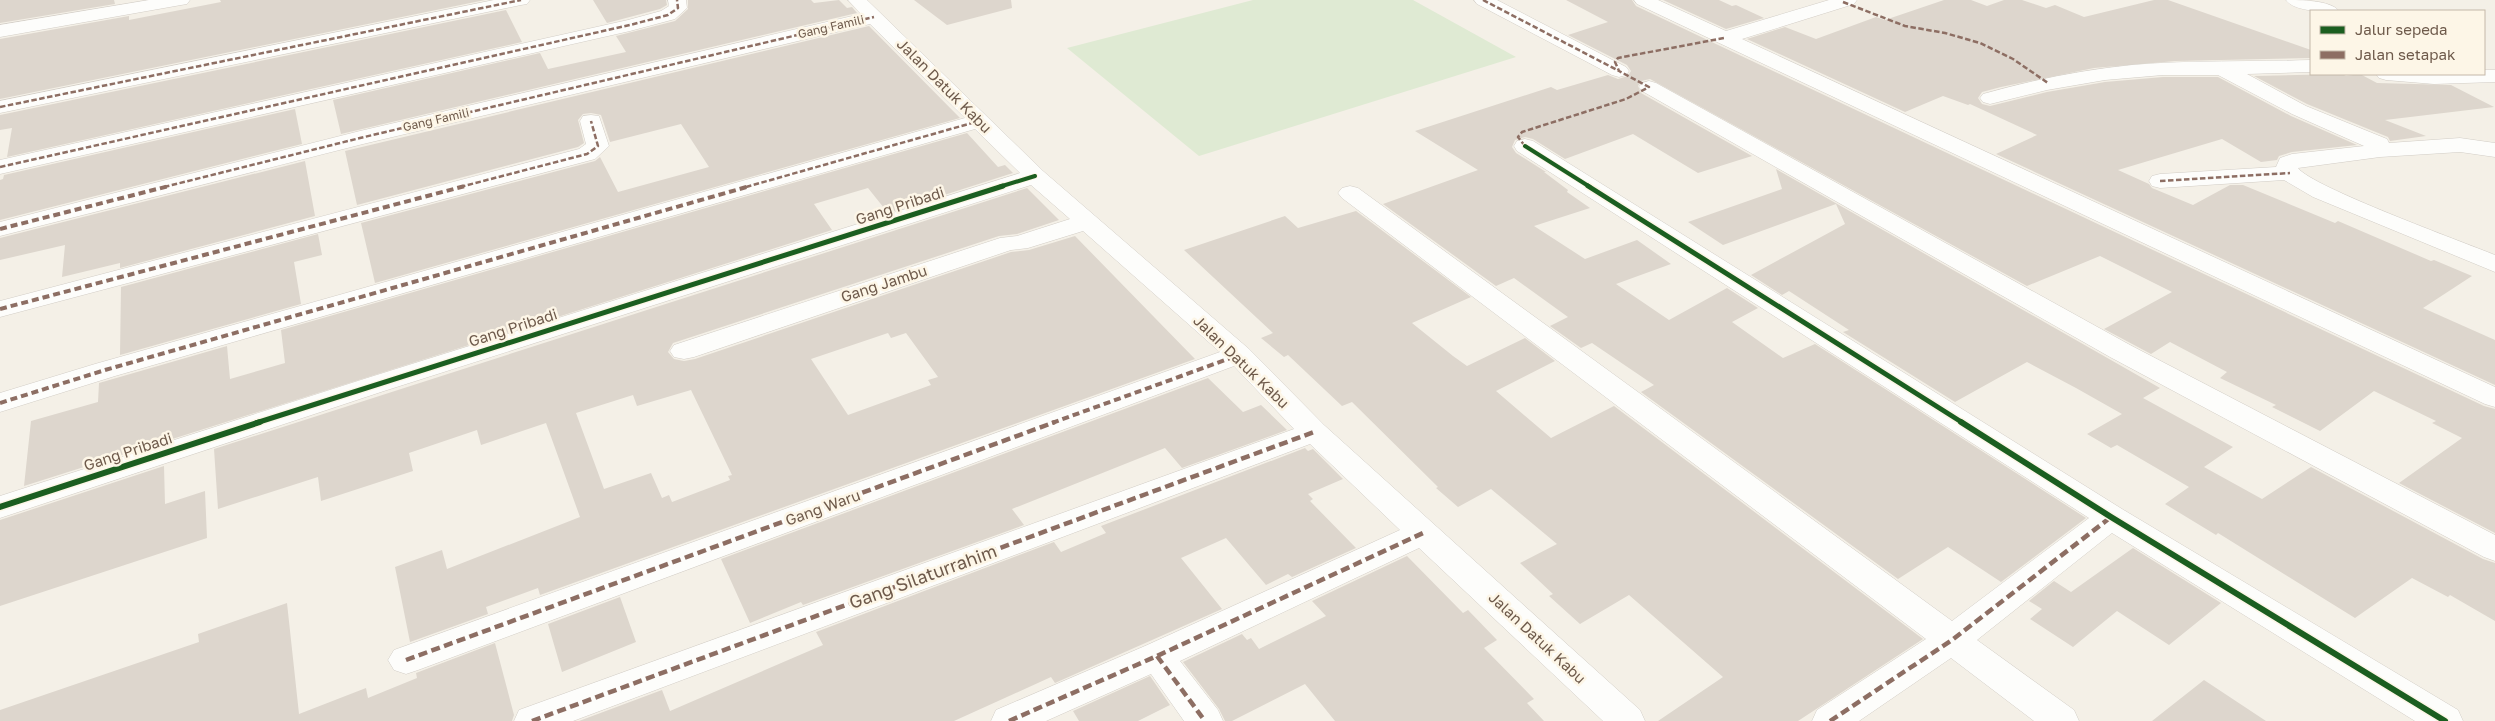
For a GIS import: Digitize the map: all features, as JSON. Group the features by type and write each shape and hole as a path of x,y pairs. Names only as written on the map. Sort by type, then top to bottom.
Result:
{"street":[{"path":"0,31 181,0"},
{"path":"0,107 521,0"},
{"path":"0,167 645,22 674,12 678,8 677,0"},
{"path":"1483,0 1619,71"},
{"path":"1643,0 2495,398"},
{"path":"1724,38 1848,0"},
{"path":"2295,0 2327,10"},
{"name":"Jalan Datuk Kabu","path":"866,8 1035,176 1085,222 1239,355 1314,432 1627,721"},
{"name":"Gang Famili","path":"0,229 866,8"},
{"path":"1990,98 2048,83 2112,74 2186,68 2222,69 2310,66"},
{"path":"2222,69 2299,110 2379,144 2382,148 2380,150"},
{"path":"2398,75 2434,78 2495,76"},
{"path":"1649,88 2120,351 2495,549"},
{"path":"0,403 105,370 979,120"},
{"path":"0,309 587,154 598,146 592,121"},
{"path":"2290,174 2288,163 2298,159 2380,150 2460,145 2495,150"},
{"path":"1525,146 2111,517 2445,721"},
{"path":"2160,182 2290,174 2304,184 2321,192 2495,264"},
{"name":"Gang Pribadi","path":"0,507 374,385 1035,176"},
{"path":"1350,193 2061,721"},
{"name":"Gang Jambu","path":"684,351 1009,243 1019,242 1085,222"},
{"name":"Gang Waru","path":"406,660 1239,355"},
{"name":"Gang Silaturrahim","path":"532,721 1314,432"},
{"path":"1830,721 1952,640 2111,517"},
{"path":"1009,721 1157,656 1423,533"},
{"path":"1157,656 1205,721"}],"green space":[{"path":"1253,0 1413,0 1516,57 1199,156 1067,48"}],"building":[{"path":"0,0 114,0 115,4 0,23"},
{"path":"220,0 485,0 0,99 0,39 129,16 129,20 221,2"},
{"path":"593,0 666,0 667,5 660,9 607,23"},
{"path":"688,0 811,0 814,3 839,0 847,8 852,7 857,13 341,134 333,100 540,53 548,69 626,52 616,36 675,21 688,9"},
{"path":"914,0 1011,0 1012,8 947,25"},
{"path":"1566,0 1632,0 1636,6 1716,44 2484,406 2495,409 2495,533 2399,483 2462,438 2432,423 2436,421 2374,391 2320,431 2272,407 2276,405 2220,378 2227,372 2170,342 2151,354 2104,329 2172,292 2100,256 2027,286 1650,79 1641,81 1638,86 1641,93 1752,156 1698,173 1633,134 1565,159 1533,139 1525,137 1515,140 1512,147 1516,153 1546,172 1544,172 1568,190 1567,192 1590,208 1534,226 1585,259 1637,240 1671,264 1616,284 1669,320 1727,288 1758,308 1732,322 1783,358 1815,344 2086,518 2001,582 1948,547 1898,579 1641,392 1654,385 1592,343 1581,348 1550,326 1568,317 1514,278 1496,286 1383,204 1478,170 1415,131 1551,87 1557,90 1608,75 1618,79 1628,76 1631,71 1627,65 1568,35 1608,22"},
{"path":"1663,0 1719,0 1732,6 1736,5 1764,18 1726,29"},
{"path":"1944,0 1971,0 1987,6 2004,0 2022,0 2046,8 2055,5 2084,17 2154,0 2168,0 2310,50 2310,58 2176,61 2094,68 2001,87 1982,92 1978,98 1982,104 1990,106 2047,92 2105,82 2163,77 2218,77 2291,116 2357,145 2292,152 2279,156 2277,160 2261,162 2222,139 2118,170 2149,184 2152,188 2193,205 2230,185 2243,185 2335,223 2338,221 2431,261 2434,260 2472,276 2423,308 2495,340 2495,385 1996,154 2037,135 1970,104 1968,105 1943,96 1905,112 1747,39 1785,27 1816,39 1876,17 1885,20"},
{"path":"506,10 522,42 7,157 12,128 0,130 0,115"},
{"path":"869,26 960,118 375,283 361,223 595,161 600,157 618,192 709,167 681,124 610,142 601,115 591,113 583,114 578,120 584,143 578,147 357,205 345,151"},
{"path":"2362,75 2377,83 2451,85 2494,107 2385,120 2426,136 2390,141 2388,137 2307,104 2254,76"},
{"path":"295,109 302,144 0,220 0,180 3,179 4,175"},
{"path":"967,133 998,167 1005,165 1013,173 888,213 868,188 814,204 832,230 24,486 31,421 98,402 99,383 227,346 230,379 285,363 281,330"},
{"path":"305,161 315,216 120,268 120,263 62,277 65,245 0,260 0,238"},
{"path":"1776,169 2160,388 2143,398 2233,447 2204,467 2262,499 2311,467 2483,559 2495,563 2495,621 2450,595 2448,597 2412,578 2355,618 2218,533 2216,535 2165,504 2189,487 2117,445 2111,448 2087,434 2122,414 2076,388 2027,362 1955,402 1843,332 1849,330 1789,291 1782,295 1751,275 1845,224 1836,204 1723,245 1688,222 1782,189"},
{"path":"1027,188 1059,220 1017,234 999,236 673,343 668,352 674,359 684,361 695,359 1011,252 1029,250 1075,236 1195,359 540,595 538,588 486,607 488,614 410,642 395,567 442,550 447,569 580,517 546,423 481,445 477,430 409,453 413,471 321,501 318,477 218,509 214,449","holes":["888,333 891,338 906,333 938,377 928,380 931,385 848,415 811,359","691,390 732,475 728,476 730,480 672,502 669,495 662,498 651,473 604,489 576,413 633,395 637,406"]},
{"path":"1356,211 1471,297 1412,323 1453,356 1467,366 1525,338 1555,361 1496,391 1551,438 1614,406 1923,639 1798,721 1658,721 1723,677 1629,595 1580,624 1549,596 1553,594 1520,563 1557,544 1491,489 1458,507 1436,488 1438,487 1352,402 1342,406 1288,355 1284,357 1261,338 1273,333 1184,250 1285,216 1298,228"},
{"path":"318,234 322,255 294,262 301,304 120,355 121,287"},
{"path":"1208,378 1243,412 1261,405 1287,430 1182,468 1165,448 1012,509 1024,525 803,605 801,602 750,623 721,559"},
{"path":"1305,448 1308,451 1313,449 1343,479 1308,494 1313,499 1310,501 1356,548 1292,577 1288,574 1266,585 1226,538 1181,558 1222,609 1055,683 1051,677 954,721 579,721 662,690 670,711 823,645 816,632 1054,542 1061,552 1106,533 1101,526"},
{"path":"164,466 165,504 205,491 207,538 0,606 0,520"},
{"path":"2133,548 2221,603 2169,645 2117,611 2073,647 2030,619 2042,609 2029,601 2054,581 2071,592"},
{"path":"1407,556 1463,613 1468,610 1497,640 1484,648 1534,699 1527,703 1544,721 1335,721 1305,684 1232,721 1225,721 1219,709 1183,662 1242,634 1247,640 1251,638 1259,649 1326,616 1312,601"},
{"path":"620,597 636,642 562,672 548,624"},
{"path":"287,603 299,714 366,688 368,698 417,678 416,673 495,643 514,715 512,721 0,721 0,710 199,642 198,634"},
{"path":"1150,676 1170,705 1138,721 1079,721 1073,711"},
{"path":"2204,680 2266,721 2152,721"}],"marked path":[{"path":"0,107 521,0"},
{"path":"0,167 630,25 668,15 678,8 677,0"},
{"path":"1483,0 1619,71"},
{"path":"1843,2 1905,26 1945,33 1980,43 2013,59 2048,83"},
{"path":"0,229 360,138 874,17"},
{"path":"1525,146 1518,137 1522,132 1626,99 1649,87 1619,71 1615,62 1618,58 1724,38"},
{"path":"0,309 587,154 598,146 591,121"},
{"path":"0,403 105,370 979,121"},
{"path":"2160,181 2290,173"},
{"path":"406,660 1239,355"},
{"path":"532,721 1314,432"},
{"path":"1830,721 1952,640 2111,517"},
{"path":"1009,721 1157,656 1423,533"},
{"path":"1157,656 1205,721"}],"cycle path":[{"path":"1525,146 2111,517 2445,721"},
{"path":"0,507 374,385 1035,176"}]}
